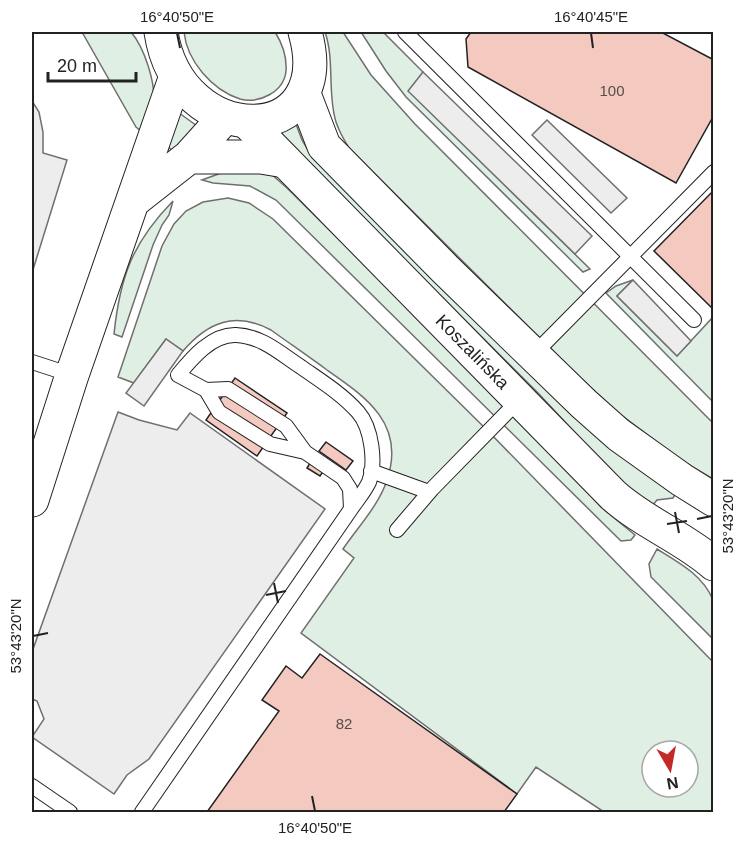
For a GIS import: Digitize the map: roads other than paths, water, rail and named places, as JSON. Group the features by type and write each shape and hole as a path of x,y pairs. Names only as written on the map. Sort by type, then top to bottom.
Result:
{"main road":[{"name":"Koszalińska","path":"161,32 165,51 176,76 188,92 205,106 236,119 285,161 625,505 714,564"},
{"path":"134,201 236,119 265,121 276,117 304,94 309,77 310,49 305,32"},
{"path":"32,500 72,375 176,76"},
{"path":"304,94 324,146 445,270 619,435 714,500"},
{"path":"189,158 261,157 285,161"}],"lane":[{"path":"407,32 694,320"},
{"path":"533,355 714,172"},
{"path":"142,813 369,483 374,461 371,441 360,414 336,392 260,339 235,335 215,341 195,354 178,375 206,390 228,389 286,426 305,452 343,478 350,489 351,509"},
{"path":"32,362 72,375"},
{"path":"206,390 219,412 270,444 305,452"},
{"path":"396,530 429,492 519,400"},
{"path":"371,471 429,492"},
{"path":"32,786 70,813"}]}
